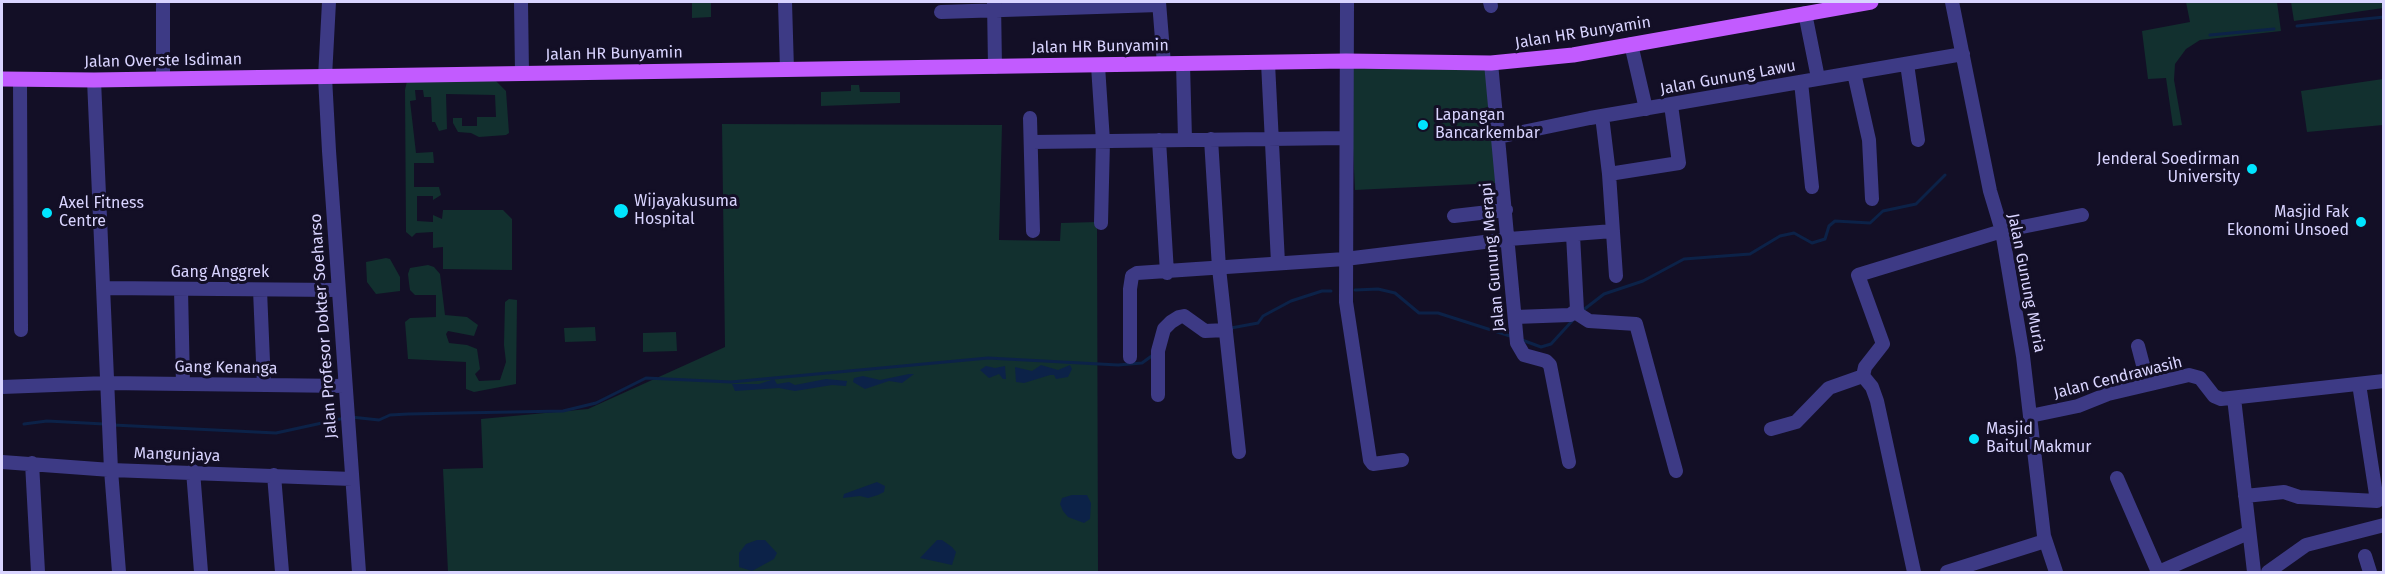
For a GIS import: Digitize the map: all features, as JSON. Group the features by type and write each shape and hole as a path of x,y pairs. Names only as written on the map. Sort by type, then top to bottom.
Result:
{"main road":[{"name":"Jalan HR Bunyamin","path":"325,77 1346,61 1491,63 1573,56 1805,13 1827,5 1870,2"},
{"name":"Jalan Overste Isdiman","path":"2,79 325,77"}],"street":[{"path":"163,2 163,78"},
{"name":"Jalan Profesor Dokter Soeharso","path":"329,2 325,77 345,410 359,573"},
{"path":"521,2 522,73"},
{"path":"785,2 787,70"},
{"path":"1347,2 1346,302 1370,460 1373,464 1402,460"},
{"name":"Jalan Gunung Muria","path":"1952,2 1990,191 2002,231 2023,356 2045,542 2056,573"},
{"path":"941,12 994,5 1159,3 1164,64"},
{"path":"994,5 995,67"},
{"path":"1805,13 1818,78"},
{"path":"1631,44 1646,109"},
{"name":"Jalan Gunung Lawu","path":"1498,137 1602,116 1963,54"},
{"path":"1268,63 1278,263"},
{"name":"Jalan Gunung Merapi","path":"1491,63 1519,351 1550,365 1569,462"},
{"path":"1183,64 1185,140"},
{"path":"1907,64 1918,140"},
{"path":"1098,66 1102,141 1101,223"},
{"path":"1854,73 1869,140 1872,200"},
{"path":"20,79 21,330"},
{"path":"94,80 111,470 118,573"},
{"path":"1801,82 1812,187"},
{"path":"1609,174 1678,163 1671,105"},
{"path":"1602,116 1609,174 1616,276"},
{"path":"1030,118 1033,231"},
{"path":"1032,142 1346,138"},
{"path":"1211,139 1219,268 1239,452"},
{"path":"1159,140 1167,273"},
{"path":"1454,216 1506,210"},
{"path":"1863,376 1865,367 1883,344 1858,275 2002,231 2082,215"},
{"path":"1130,357 1132,276 1137,273 1167,273 1345,259 1509,239 1613,231"},
{"path":"1573,235 1577,314"},
{"name":"Gang Anggrek","path":"103,288 337,290"},
{"path":"180,289 183,384"},
{"path":"260,290 264,385"},
{"path":"1515,317 1577,314 1589,321 1636,324 1676,471"},
{"path":"1158,395 1158,351 1164,329 1171,322 1185,316 1205,331 1226,330"},
{"path":"2138,346 2148,384"},
{"name":"Jalan Cendrawasih","path":"2030,416 2078,406 2100,397 2189,375 2200,378 2217,398 2384,381"},
{"path":"1771,429 1796,422 1829,388 1863,376"},
{"path":"1863,376 1872,387 1877,401 1914,573"},
{"name":"Gang Kenanga","path":"2,387 107,383 345,386"},
{"path":"2245,495 2284,492 2299,497 2374,503 2378,499 2378,464 2359,384"},
{"path":"2234,398 2254,573"},
{"name":"Mangunjaya","path":"2,462 111,470 194,471 352,479"},
{"path":"32,463 38,573"},
{"path":"194,471 201,573"},
{"path":"274,476 282,573"},
{"path":"2117,478 2158,573 2248,533"},
{"path":"2268,573 2306,544 2384,525"},
{"path":"1947,573 2045,542"},
{"path":"2365,556 2370,573"}],"green space":[{"path":"692,2 711,2 711,17 692,18"},
{"path":"2186,2 2277,2 2281,31 2200,40 2186,49 2175,64 2174,80 2182,125 2173,126 2166,78 2148,79 2142,31 2190,22"},
{"path":"2291,2 2383,2 2383,8 2294,21"},
{"name":"Lapangan Bancarkembar","path":"1491,60 1497,183 1355,190 1349,67"},
{"path":"2383,79 2383,125 2307,132 2301,91"},
{"path":"407,81 496,81 506,91 509,133 506,135 479,137 471,133 458,132 453,123 453,118 462,118 462,126 477,126 477,117 496,117 495,95 446,94 447,129 439,131 435,122 432,122 431,97 424,97 423,90 415,90 416,100 410,101 416,153 433,152 434,163 414,163 414,187 439,187 441,195 433,200 433,196 417,196 417,221 433,222 433,215 442,219 443,210 503,210 512,219 512,270 443,269 443,247 433,248 433,232 416,233 412,237 406,232 405,90"},
{"path":"851,85 859,85 860,92 900,92 900,103 821,106 821,92 851,91"},
{"path":"722,124 1002,125 999,240 1060,241 1061,223 1097,222 1098,572 448,572 443,469 483,468 481,419 588,409 725,347"},
{"path":"390,259 400,277 400,291 376,294 367,282 366,262"},
{"path":"428,265 434,267 440,274 445,315 467,317 478,325 474,336 448,331 446,334 449,343 467,345 477,349 480,369 475,374 479,381 500,380 506,362 505,302 509,299 517,300 516,384 474,392 466,389 466,362 408,359 405,322 410,318 436,317 436,295 415,295 410,290 408,274 410,268"},
{"path":"595,327 596,341 565,342 564,328"},
{"path":"676,332 677,351 643,352 643,333"}],"water":[{"path":"1041,365 1058,370 1070,365 1072,369 1068,377 1056,379 1054,375 1050,375 1024,383 1016,382 1015,367 1032,371"},
{"path":"986,366 995,368 1005,366 1006,379 999,374 989,378 980,370"},
{"path":"914,374 902,383 889,381 865,389 853,382 854,378 863,376 880,380"},
{"path":"774,379 777,384 789,382 795,385 826,379 847,381 846,386 832,385 795,391 779,388 735,391 732,384 759,384"},
{"path":"877,482 885,486 884,492 868,498 860,496 843,498 844,494"},
{"path":"1087,495 1091,503 1090,519 1084,523 1068,517 1060,504 1062,498"},
{"path":"765,540 777,553 774,559 752,571 739,567 739,553 746,544"},
{"path":"937,540 942,540 956,552 952,565 920,558"}],"waterway":[{"path":"2297,26 2384,17"},
{"path":"2210,35 2274,29"},
{"path":"1582,311 1604,294 1643,281 1684,259 1750,254 1780,236 1794,233 1812,243 1825,239 1829,226 1835,221 1870,223 1883,211 1916,204 1945,175"},
{"path":"1355,290 1378,289 1395,293 1419,313 1438,313 1510,336"},
{"path":"1231,328 1258,323 1263,316 1291,301 1322,291 1331,291"},
{"path":"1522,340 1541,347 1551,344 1573,320"},
{"path":"351,417 379,420 390,415 408,414 563,411 596,403 646,378 731,382 988,358 1118,365 1142,363 1153,355"},
{"path":"113,425 276,433 345,418"},
{"path":"24,424 47,421 104,424"}],"place":[{"name":"Lapangan Bancarkembar","path":"1423,125"},
{"name":"Jenderal Soedirman University","path":"2252,169"},
{"name":"Wijayakusuma Hospital","path":"621,211"},
{"name":"Axel Fitness Centre","path":"47,213"},
{"name":"Masjid Fak Ekonomi Unsoed","path":"2361,222"},
{"name":"Masjid Baitul Makmur","path":"1974,439"}]}
